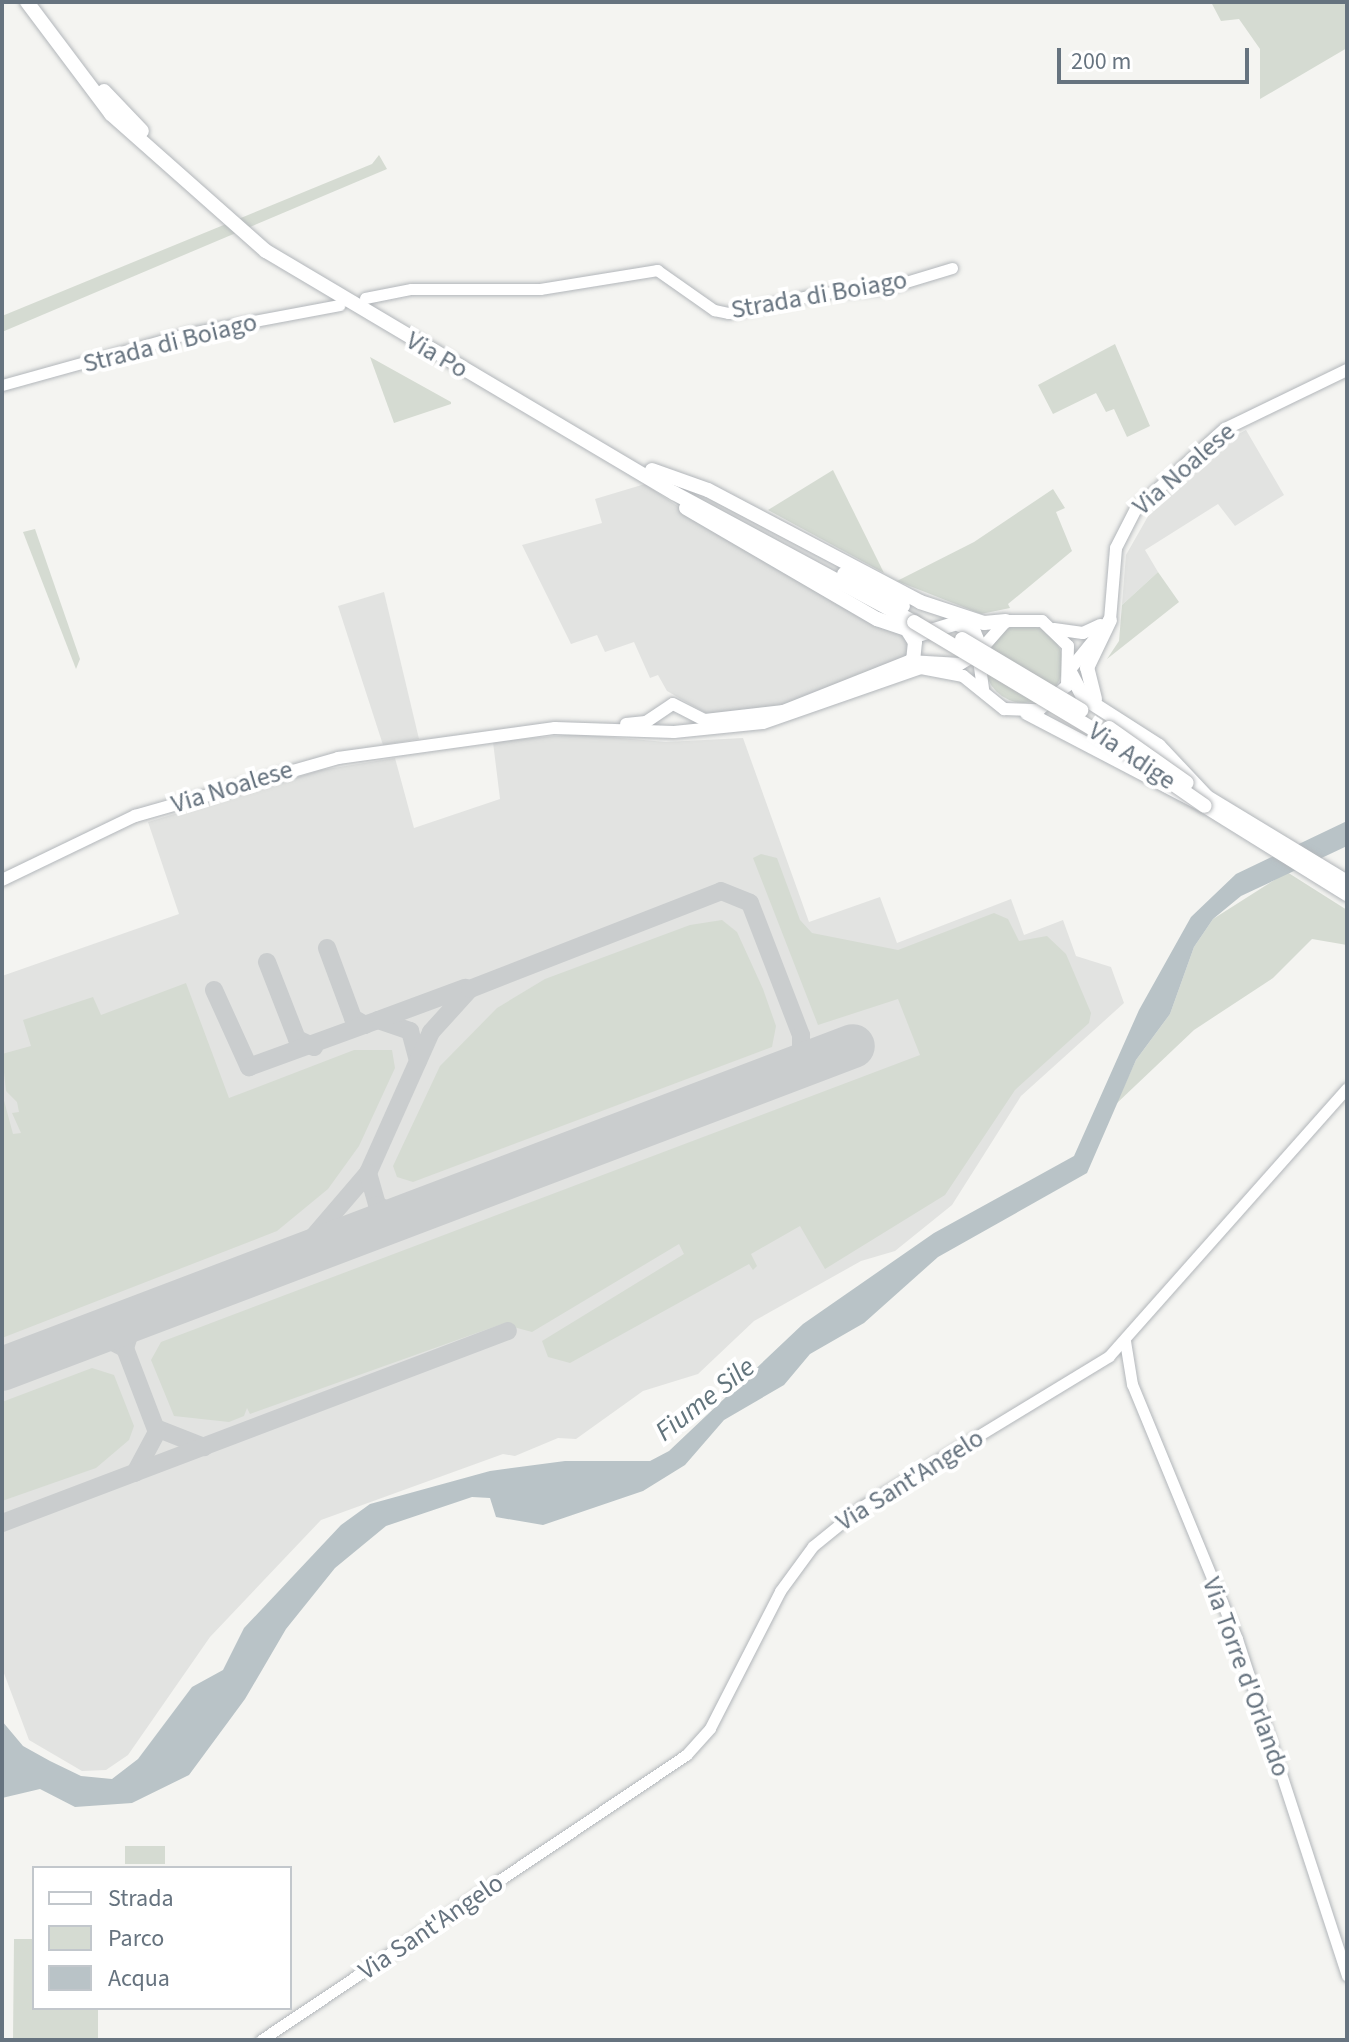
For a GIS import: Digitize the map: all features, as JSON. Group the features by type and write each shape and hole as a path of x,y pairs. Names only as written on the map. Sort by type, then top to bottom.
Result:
{"highway":[{"name":"Via Po","path":"27,2 111,114 266,251 650,474 913,622"},
{"name":"Via Po","path":"38,2 102,89 241,220 329,281 650,474"},
{"path":"650,474 708,490 909,598 984,623 1006,621"},
{"path":"1103,709 1085,678 1110,620"},
{"path":"913,622 921,634 956,623 974,632 979,650"},
{"path":"913,622 916,646 913,660"},
{"name":"Via Adige","path":"913,622 1101,734 1347,894"},
{"path":"1071,670 1084,698 1159,746 1206,802"},
{"path":"1027,713 1123,764 1206,802"},
{"name":"Via Adige","path":"1206,802 1347,882"}],"main road":[{"name":"Via Noalese","path":"1110,620 1114,556 1124,523 1225,429 1347,370"},
{"path":"1110,620 1071,670 1051,705 1027,713 1004,709 956,672 916,668 786,718 681,730 684,710 708,721 783,711 913,660 960,664 979,650 1006,621 1032,618 1054,629 1083,633 1104,621 1112,547 1124,523"},
{"path":"1054,629 1068,646 1071,670"},
{"path":"979,650 983,690"},
{"name":"Via Noalese","path":"2,880 135,816 289,769 475,738 554,721 640,723 670,705 684,710"},
{"path":"660,713 663,729"},
{"name":"Via Noalese","path":"475,738 562,728 681,730"}],"street":[{"name":"Strada di Boiago","path":"365,298 411,289 540,289 657,270 714,310 728,313 822,293 886,288 952,268"},
{"name":"Strada di Boiago","path":"2,385 190,333 339,305"},
{"name":"Via Sant'Angelo","path":"261,2040 686,1755 717,1717 788,1578 835,1525 1113,1352 1347,1088"},
{"name":"Via Torre d'Orlando","path":"1125,1341 1123,1364 1237,1639 1347,1975"},
{"path":"1113,1352 1123,1364"},
{"path":"1098,1364 1123,1364"}],"shaded area":[{"path":"1246,430 1284,495 1235,526 1218,504 1145,550 1158,572 1122,605 1126,555 1155,504 1216,446"},
{"path":"645,484 721,536 910,636 907,656 787,704 709,715 667,691 658,675 650,678 634,642 605,652 597,635 571,644 522,545 602,523 595,499"},
{"path":"384,592 419,739 383,745 338,606"},
{"path":"576,734 666,742 743,738 809,922 880,897 897,943 1011,899 1024,935 1063,920 1076,956 1111,967 1124,1003 1021,1096 952,1205 895,1251 861,1261 754,1321 698,1374 643,1391 576,1439 558,1438 515,1456 503,1454 321,1520 210,1637 128,1755 106,1770 82,1771 29,1740 2,1668 2,976 179,914 148,822 321,770 395,758 414,828 500,799 493,742"}],"green space":[{"path":"1211,2 1347,2 1347,48 1260,99 1260,49 1239,19 1221,21"},
{"path":"379,155 387,169 2,332 2,316 372,164"},
{"path":"1115,344 1150,426 1127,437 1114,409 1106,412 1096,393 1053,414 1038,385"},
{"path":"370,357 451,402 451,404 394,423"},
{"path":"833,470 884,573 768,510"},
{"path":"1053,489 1065,508 1056,512 1072,551 1008,604 1010,608 981,614 897,581 974,542"},
{"path":"35,529 80,659 76,669 23,532"},
{"path":"1158,572 1179,602 1107,659 1119,641 1122,605"},
{"path":"1024,625 1039,628 1052,636 1060,649 1063,664 1060,679 1052,692 1039,700 1024,703 1009,700 996,692 988,679 985,664 988,649 996,636 1009,628"},
{"path":"761,854 777,858 800,920 812,933 898,950 994,913 1008,919 1019,941 1047,936 1066,954 1091,1013 1089,1023 1015,1090 945,1195 825,1269 800,1226 751,1254 757,1266 753,1270 749,1264 570,1363 548,1357 542,1341 684,1254 679,1244 532,1332 502,1324 250,1414 247,1408 244,1416 229,1422 174,1416 151,1360 161,1342 920,1055 898,999 818,1025 753,858"},
{"path":"1287,872 1347,910 1347,945 1312,939 1273,978 1194,1030 1116,1104 1136,1060 1170,1014 1194,947 1213,919"},
{"path":"722,920 737,932 763,989 776,1026 772,1047 413,1182 397,1177 393,1166 440,1066 497,1008 545,979 690,925"},
{"path":"186,983 229,1098 354,1050 392,1050 395,1068 359,1146 328,1189 277,1231 2,1338 2,1093 13,1134 21,1133 12,1113 19,1112 17,1102 6,1091 2,1054 31,1046 23,1020 93,997 101,1015"},
{"path":"92,1368 114,1375 134,1426 129,1440 96,1468 2,1501 2,1402"},
{"path":"125,1846 165,1846 165,1864 125,1864"},
{"path":"14,1939 32,1939 32,2010 98,2010 98,2040 13,2040"}],"water":[{"path":"1347,821 1347,846 1241,896 1213,919 1194,947 1170,1014 1136,1060 1087,1173 938,1257 864,1323 810,1354 784,1385 724,1420 685,1465 643,1491 543,1525 496,1517 490,1498 472,1497 386,1526 335,1568 286,1629 245,1699 189,1775 132,1803 75,1807 40,1789 2,1798 2,1721 23,1746 50,1761 81,1776 112,1779 138,1759 192,1687 223,1670 244,1628 341,1525 370,1504 490,1471 565,1461 650,1461 669,1451 803,1324 934,1233 1074,1156 1139,1010 1191,917 1236,874"}],"taxiway":[{"path":"368,1173 431,1032 470,989 721,891 750,903 801,1035 801,1055 777,1074"},
{"path":"327,948 353,1018 365,1025"},
{"path":"267,962 297,1039 314,1047"},
{"path":"381,1019 465,988"},
{"path":"214,990 249,1067 378,1020 410,1031 418,1061"},
{"path":"258,1271 307,1244 368,1173 377,1205 390,1212 414,1213"},
{"path":"135,1318 125,1348 157,1432 135,1473"},
{"path":"2,1523 508,1331"},
{"path":"95,1333 125,1348"},
{"path":"156,1428 204,1447"}],"runway":[{"path":"2,1369 853,1046"}],"water label":[{"name":"Fiume Sile","path":"705,1399"}]}
